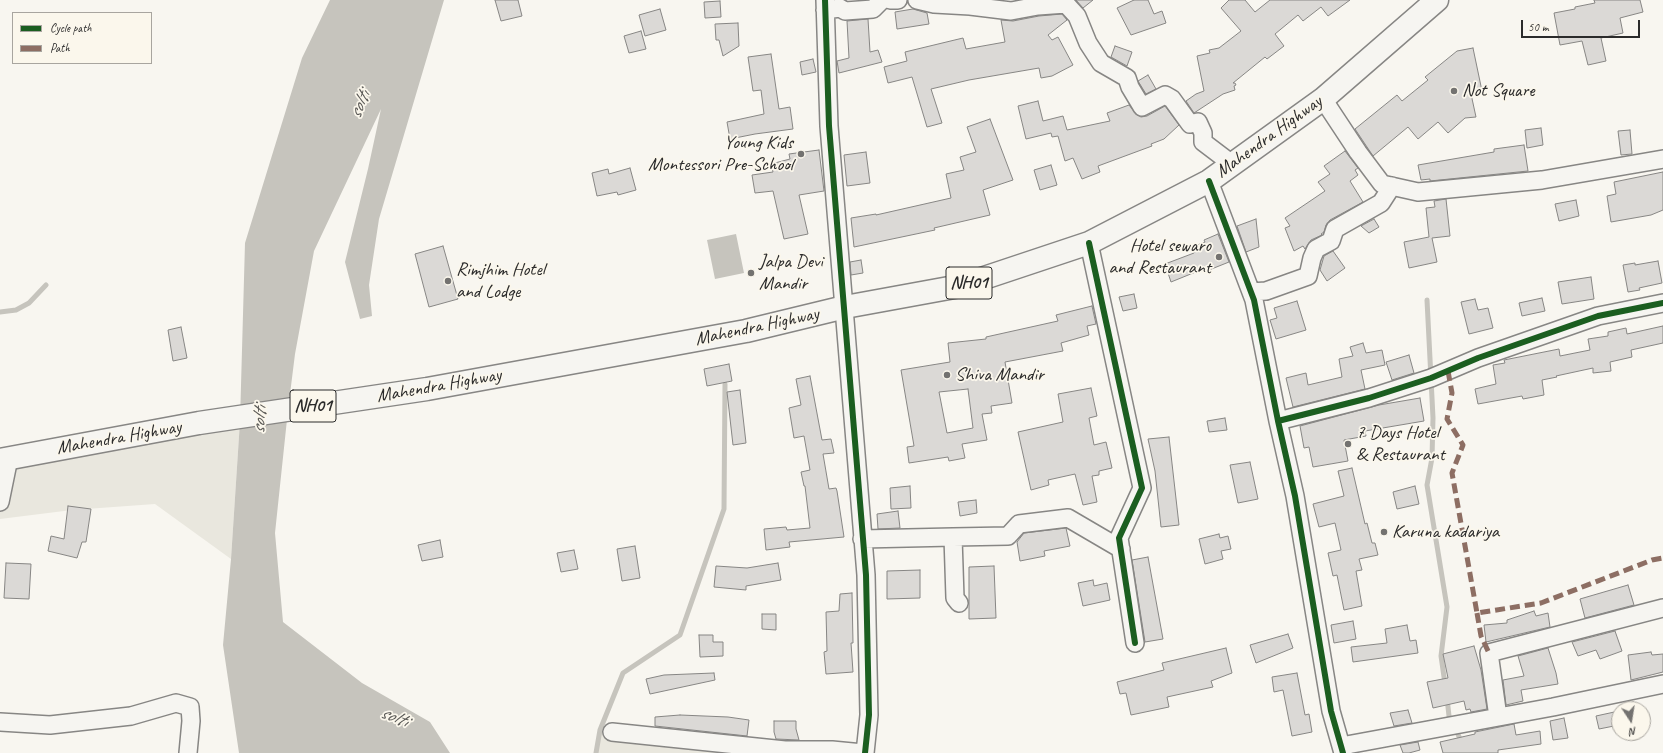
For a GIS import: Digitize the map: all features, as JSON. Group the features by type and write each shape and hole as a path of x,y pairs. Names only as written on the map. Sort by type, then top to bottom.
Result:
{"highway":[{"name":"Mahendra Highway","path":"5,459 199,423 427,389 746,331 845,307 960,286 1089,242 1209,181 1323,99 1437,0"}],"street":[{"path":"612,732 734,749 832,750 864,753 869,715 866,575 829,126 825,5 840,8 845,11 873,9 882,0"},
{"path":"890,0 898,0"},
{"path":"917,0 934,4 970,6 1012,11 1038,6 1066,4 1077,16 1088,43 1101,63 1127,78 1130,87 1142,107 1165,95 1172,99 1190,124 1198,122 1203,132 1203,142 1232,164"},
{"path":"1323,99 1358,152 1382,184 1418,192 1527,182 1663,159"},
{"path":"1209,181 1254,300 1278,421 1295,496 1331,711 1342,750 1663,684"},
{"path":"1251,292 1266,291 1308,276 1312,258 1316,249 1331,241 1335,229 1381,203 1392,186"},
{"path":"1089,242 1142,488 1119,538 1135,643"},
{"path":"1278,421 1369,398 1431,378 1478,358 1598,316 1663,302"},
{"path":"0,502 5,459"},
{"path":"862,539 1008,536 1019,524 1068,518 1120,549"},
{"path":"953,537 955,598 959,603"},
{"path":"1498,717 1489,653 1663,608"},
{"path":"0,722 58,724 131,716 176,703 190,707 191,721 188,753"}],"shaded area":[{"path":"240,421 231,559 155,504 72,510 0,519 0,460"},
{"path":"600,730 612,732 734,753 596,753"}],"water":[{"name":"solti","path":"330,0 444,0 379,219 369,285 372,316 360,319 345,262 381,109 314,251 295,354 275,533 283,622 362,683 430,722 450,753 239,753 223,645 231,559 240,421 245,243 302,58"},
{"path":"736,234 744,273 715,279 707,240"}],"building":[{"path":"495,0 518,0 522,16 501,21"},
{"path":"1076,0 1093,0 1083,8"},
{"path":"1134,0 1148,0 1154,14 1162,11 1166,23 1131,35 1117,8"},
{"path":"1229,0 1245,0 1255,12 1270,0 1350,0 1328,16 1321,7 1303,21 1298,15 1275,34 1284,46 1267,59 1265,57 1233,83 1236,85 1234,86 1235,90 1223,94 1194,113 1186,101 1196,94 1204,91 1197,56 1210,53 1209,50 1219,48 1241,31 1221,8"},
{"path":"1594,0 1640,0 1643,12 1620,18 1623,33 1601,38 1606,61 1588,65 1582,41 1560,45 1554,13 1595,3"},
{"path":"720,1 721,17 705,18 704,2"},
{"path":"660,9 666,30 645,36 639,15"},
{"path":"913,9 927,13 929,24 897,29 895,12"},
{"path":"1062,14 1067,20 1048,35 1052,40 1058,37 1073,65 1052,76 1041,78 1039,68 969,80 931,89 942,123 927,127 912,77 888,83 884,67 907,61 905,52 963,38 966,49 1005,42 1001,20 1013,21 1039,16"},
{"path":"868,19 870,52 878,50 882,62 839,73 837,61 849,58 847,21"},
{"path":"738,23 739,46 723,56 719,40 716,40 715,24"},
{"path":"641,31 646,49 629,53 624,36"},
{"path":"1115,46 1132,52 1127,66 1111,57"},
{"path":"1473,48 1482,91 1471,94 1476,117 1465,118 1448,133 1438,122 1418,139 1408,127 1373,156 1355,129 1397,95 1402,101 1428,80 1425,77 1457,51"},
{"path":"771,54 779,109 790,107 793,129 730,139 727,122 764,114 761,90 753,91 748,57"},
{"path":"813,59 816,72 802,75 800,62"},
{"path":"1148,75 1156,89 1146,94 1138,81"},
{"path":"1038,101 1043,121 1063,116 1067,130 1110,121 1107,113 1129,105 1137,115 1141,117 1147,116 1165,106 1179,125 1164,139 1151,144 1152,146 1098,166 1100,172 1082,179 1073,158 1065,161 1058,136 1052,137 1051,133 1026,139 1018,106"},
{"path":"990,119 1013,180 983,190 990,215 934,228 935,230 854,247 851,218 876,215 951,198 946,174 964,170 960,157 976,152 967,127"},
{"path":"1541,128 1543,145 1527,148 1525,130"},
{"path":"1630,130 1632,154 1621,155 1618,131"},
{"path":"1524,145 1528,171 1430,181 1430,179 1421,180 1418,165 1494,152 1494,149"},
{"path":"819,150 824,191 799,195 808,234 784,239 773,191 755,193 752,175 773,172 771,164 790,159 789,154"},
{"path":"1345,151 1358,168 1355,170 1358,175 1350,181 1363,202 1330,220 1326,225 1324,232 1321,234 1322,235 1311,240 1305,249 1303,246 1294,251 1285,228 1290,226 1285,218 1325,191 1318,182 1330,174 1324,166"},
{"path":"866,152 870,183 847,186 844,155"},
{"path":"1051,165 1057,185 1040,190 1034,170"},
{"path":"630,168 636,190 618,195 617,192 597,196 592,173 608,169 609,174"},
{"path":"1663,172 1663,210 1651,215 1611,222 1607,196 1616,194 1614,182"},
{"path":"1446,199 1450,236 1432,238 1437,262 1409,268 1404,242 1429,237 1426,208 1435,207 1434,201"},
{"path":"1576,200 1579,216 1559,221 1555,204"},
{"path":"1256,219 1259,247 1246,252 1237,226"},
{"path":"1374,219 1379,227 1369,233 1361,226"},
{"path":"1218,234 1229,262 1204,272 1203,269 1171,282 1165,264 1194,253 1192,247 1205,242 1204,240"},
{"path":"443,246 458,299 429,307 415,254"},
{"path":"1333,251 1345,268 1327,281 1320,270 1324,256"},
{"path":"861,260 863,273 851,275 850,262"},
{"path":"1658,261 1662,283 1628,292 1623,265 1635,263 1635,265"},
{"path":"1591,277 1594,299 1562,304 1558,282"},
{"path":"1134,294 1137,308 1123,311 1119,297"},
{"path":"1542,298 1545,311 1522,316 1519,303"},
{"path":"1475,299 1478,310 1488,308 1493,328 1469,334 1461,302"},
{"path":"1297,301 1306,330 1276,339 1270,320 1277,318 1274,308"},
{"path":"1092,306 1096,324 1087,326 1089,335 1061,343 1063,351 1005,362 1012,403 991,406 992,413 982,414 987,440 962,444 965,458 949,461 948,457 909,463 907,447 914,446 901,370 950,362 948,343 986,339 986,337 1058,321 1056,315","holes":["968,389 973,428 947,433 939,392"]},
{"path":"1663,326 1663,343 1631,350 1632,357 1610,362 1611,371 1593,373 1593,368 1556,376 1557,377 1542,380 1544,395 1523,399 1522,396 1478,404 1475,389 1496,384 1493,365 1505,363 1504,360 1559,349 1560,356 1590,350 1588,339 1608,336 1608,332 1626,328 1627,334"},
{"path":"181,327 187,358 173,361 168,330"},
{"path":"1363,343 1366,353 1382,350 1385,365 1361,370 1365,389 1293,407 1286,378 1306,373 1308,385 1342,377 1339,359 1353,356 1350,347"},
{"path":"1409,355 1414,373 1392,380 1386,362"},
{"path":"729,364 732,381 707,386 704,369"},
{"path":"810,376 822,440 831,439 834,453 823,454 829,489 836,488 837,491 844,537 789,542 790,547 766,550 764,529 786,527 787,530 810,528 805,486 801,472 810,470 804,436 794,438 789,408 801,405 796,379"},
{"path":"1091,388 1097,416 1089,418 1094,445 1106,442 1112,468 1099,471 1099,475 1092,476 1097,502 1083,505 1075,474 1048,480 1049,485 1031,490 1018,432 1063,422 1058,394"},
{"path":"740,390 746,443 733,445 727,392"},
{"path":"1420,398 1424,421 1365,431 1366,436 1344,440 1348,461 1313,467 1309,447 1304,448 1300,426 1379,405"},
{"path":"1225,418 1227,430 1209,432 1207,421"},
{"path":"1169,437 1179,525 1161,527 1155,471 1148,439"},
{"path":"1250,462 1258,499 1238,503 1230,465"},
{"path":"1352,468 1365,524 1367,523 1372,543 1375,543 1378,555 1359,559 1362,570 1356,571 1362,606 1344,610 1337,575 1333,576 1328,553 1341,550 1335,523 1319,527 1313,504 1344,496 1338,471"},
{"path":"910,486 911,508 891,509 890,488"},
{"path":"1415,486 1419,504 1397,509 1393,492"},
{"path":"976,500 977,513 960,516 958,502"},
{"path":"68,506 91,509 86,542 82,542 77,558 48,551 51,536 64,539"},
{"path":"898,511 900,528 878,529 877,514"},
{"path":"1066,528 1070,546 1044,551 1045,556 1020,561 1017,542 1024,533"},
{"path":"1219,534 1220,538 1228,536 1231,549 1221,551 1223,559 1205,564 1199,539"},
{"path":"440,540 443,557 422,561 418,545"},
{"path":"635,546 640,578 622,581 617,549"},
{"path":"574,550 578,569 561,572 557,553"},
{"path":"1148,557 1163,639 1145,642 1132,560"},
{"path":"6,563 31,564 29,599 4,598"},
{"path":"778,563 781,580 746,586 746,590 714,587 716,566 747,568"},
{"path":"994,566 996,618 969,619 969,567"},
{"path":"920,570 920,598 887,599 887,571"},
{"path":"1093,580 1094,586 1107,583 1110,600 1083,606 1078,583"},
{"path":"1628,585 1634,605 1585,618 1580,599"},
{"path":"852,593 853,643 851,643 853,672 826,674 824,652 827,651 826,612 839,611 840,594"},
{"path":"1534,611 1536,616 1548,613 1550,627 1486,642 1484,625 1507,623 1507,620"},
{"path":"762,614 776,614 776,630 762,629"},
{"path":"1353,621 1356,639 1334,643 1331,625"},
{"path":"1407,625 1410,641 1416,640 1418,653 1353,662 1351,647 1387,643 1385,629"},
{"path":"1615,631 1622,651 1600,659 1596,650 1578,656 1572,642"},
{"path":"1288,634 1293,648 1256,663 1250,645"},
{"path":"699,635 713,635 713,642 723,642 723,656 700,657"},
{"path":"1474,646 1481,670 1487,709 1471,712 1470,709 1466,710 1464,701 1433,708 1427,682 1448,678 1443,654"},
{"path":"1226,648 1232,673 1211,681 1213,687 1167,697 1169,707 1131,715 1126,693 1120,694 1117,682 1164,670 1162,663"},
{"path":"1548,648 1558,684 1521,690 1523,701 1506,705 1503,680 1524,676 1518,656"},
{"path":"1651,652 1652,655 1663,654 1663,672 1631,680 1628,655"},
{"path":"714,673 715,680 650,694 646,679 664,675"},
{"path":"1297,673 1305,715 1309,714 1312,732 1292,736 1283,690 1274,692 1272,677"},
{"path":"1408,710 1412,723 1394,726 1390,713"},
{"path":"1611,713 1611,727 1599,729 1596,716"},
{"path":"680,715 728,717 749,720 747,736 655,726 655,717"},
{"path":"1564,718 1568,738 1553,740 1550,721"},
{"path":"774,721 796,721 796,729 799,740 776,739 774,732"},
{"path":"1514,724 1516,735 1540,731 1541,744 1498,750 1498,753 1443,753 1440,742 1475,734 1475,732"},
{"path":"1418,742 1420,750 1403,753 1400,745"}],"waterway":[{"path":"0,312 16,310 29,303 46,285"},
{"path":"1427,300 1433,418 1432,458 1427,485 1447,607 1441,656 1445,684"},
{"path":"596,753 600,730 623,673 680,635 724,509 725,384"},
{"path":"1447,698 1449,716 1467,753"}],"marked path":[{"path":"1448,371 1452,393 1447,419 1463,445 1452,473 1477,613 1541,603 1652,560 1663,558"},
{"path":"1477,613 1481,636 1489,653"}],"cycle path":[{"path":"825,0 829,126 866,575 869,715 865,753"},
{"path":"1209,181 1254,300 1278,421 1295,496 1331,711 1343,753"},
{"path":"1089,243 1142,488 1119,538 1135,643"},
{"path":"1278,421 1369,398 1431,378 1478,358 1598,316 1663,303"}],"place":[{"name":"Not Square","path":"1454,91"},
{"name":"Young Kids Montessori Pre-School","path":"801,154"},
{"name":"Hotel sewaro and Restaurant","path":"1219,257"},
{"name":"Jalpa Devi Mandir","path":"751,273"},
{"name":"Rimjhim Hotel and Lodge","path":"448,281"},
{"name":"Shiva Mandir","path":"947,375"},
{"name":"7 Days Hotel & Restaurant","path":"1348,444"},
{"name":"Karuna kadariya","path":"1384,532"}]}
